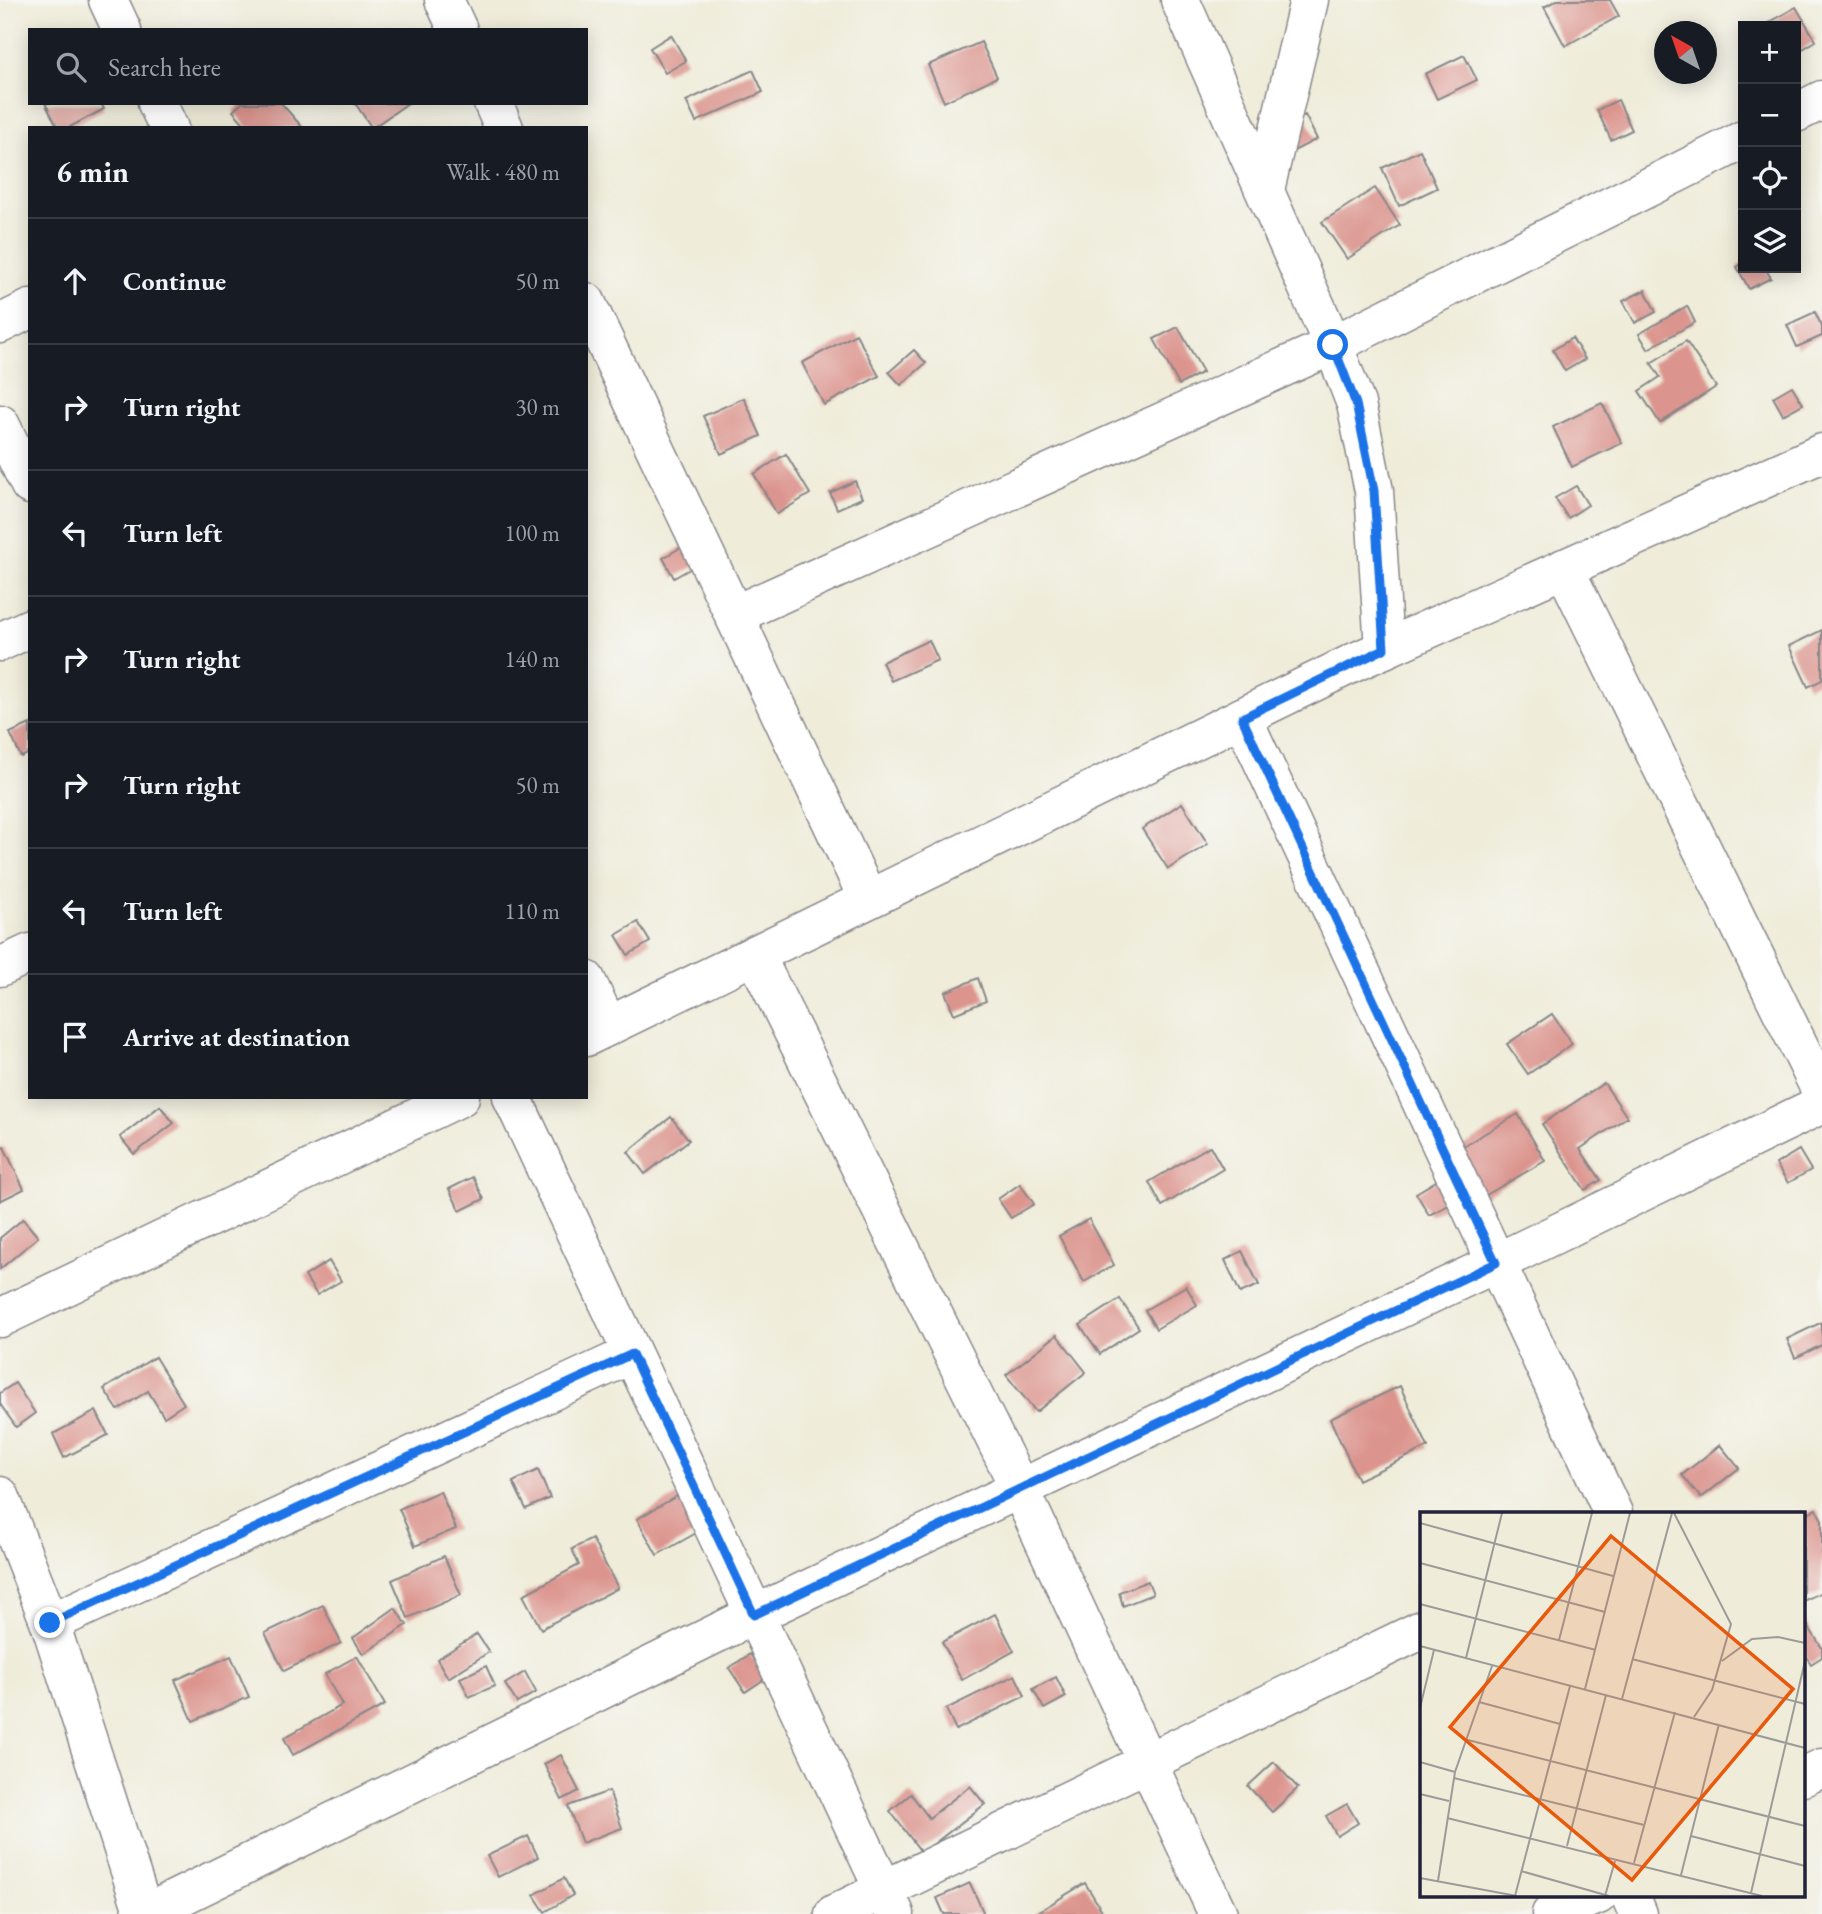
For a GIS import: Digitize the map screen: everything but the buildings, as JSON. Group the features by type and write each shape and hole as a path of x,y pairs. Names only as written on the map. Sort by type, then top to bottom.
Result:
{"street":[{"path":"108,0 121,28"},
{"path":"444,0 457,28"},
{"path":"1180,0 1333,345 1356,404 1374,491 1384,649"},
{"path":"1265,190 1309,0"},
{"path":"1801,110 1822,100"},
{"path":"158,105 168,126"},
{"path":"494,105 503,126"},
{"path":"734,615 1333,345 1738,142"},
{"path":"588,306 868,899"},
{"path":"0,324 28,310"},
{"path":"0,424 28,481"},
{"path":"588,990 597,1031 1384,649 1822,453"},
{"path":"1564,568 1822,1093"},
{"path":"0,642 28,629"},
{"path":"1242,718 1613,1512"},
{"path":"0,967 28,954"},
{"path":"755,954 1020,1489 1218,1914"},
{"path":"0,1318 456,1099"},
{"path":"513,1099 889,1902"},
{"path":"0,1496 50,1623 144,1914 754,1615 1496,1263 1822,1104"},
{"path":"50,1623 632,1354"},
{"path":"834,1914 889,1902 1148,1762 1420,1630"},
{"path":"1804,1777 1822,1768"},
{"path":"1551,1914 1596,1896"},
{"path":"1630,1896 1639,1914"}],"route":[{"path":"50,1623 632,1354 754,1615 1496,1263 1242,718 1384,649 1374,491 1356,404 1333,345"}]}
